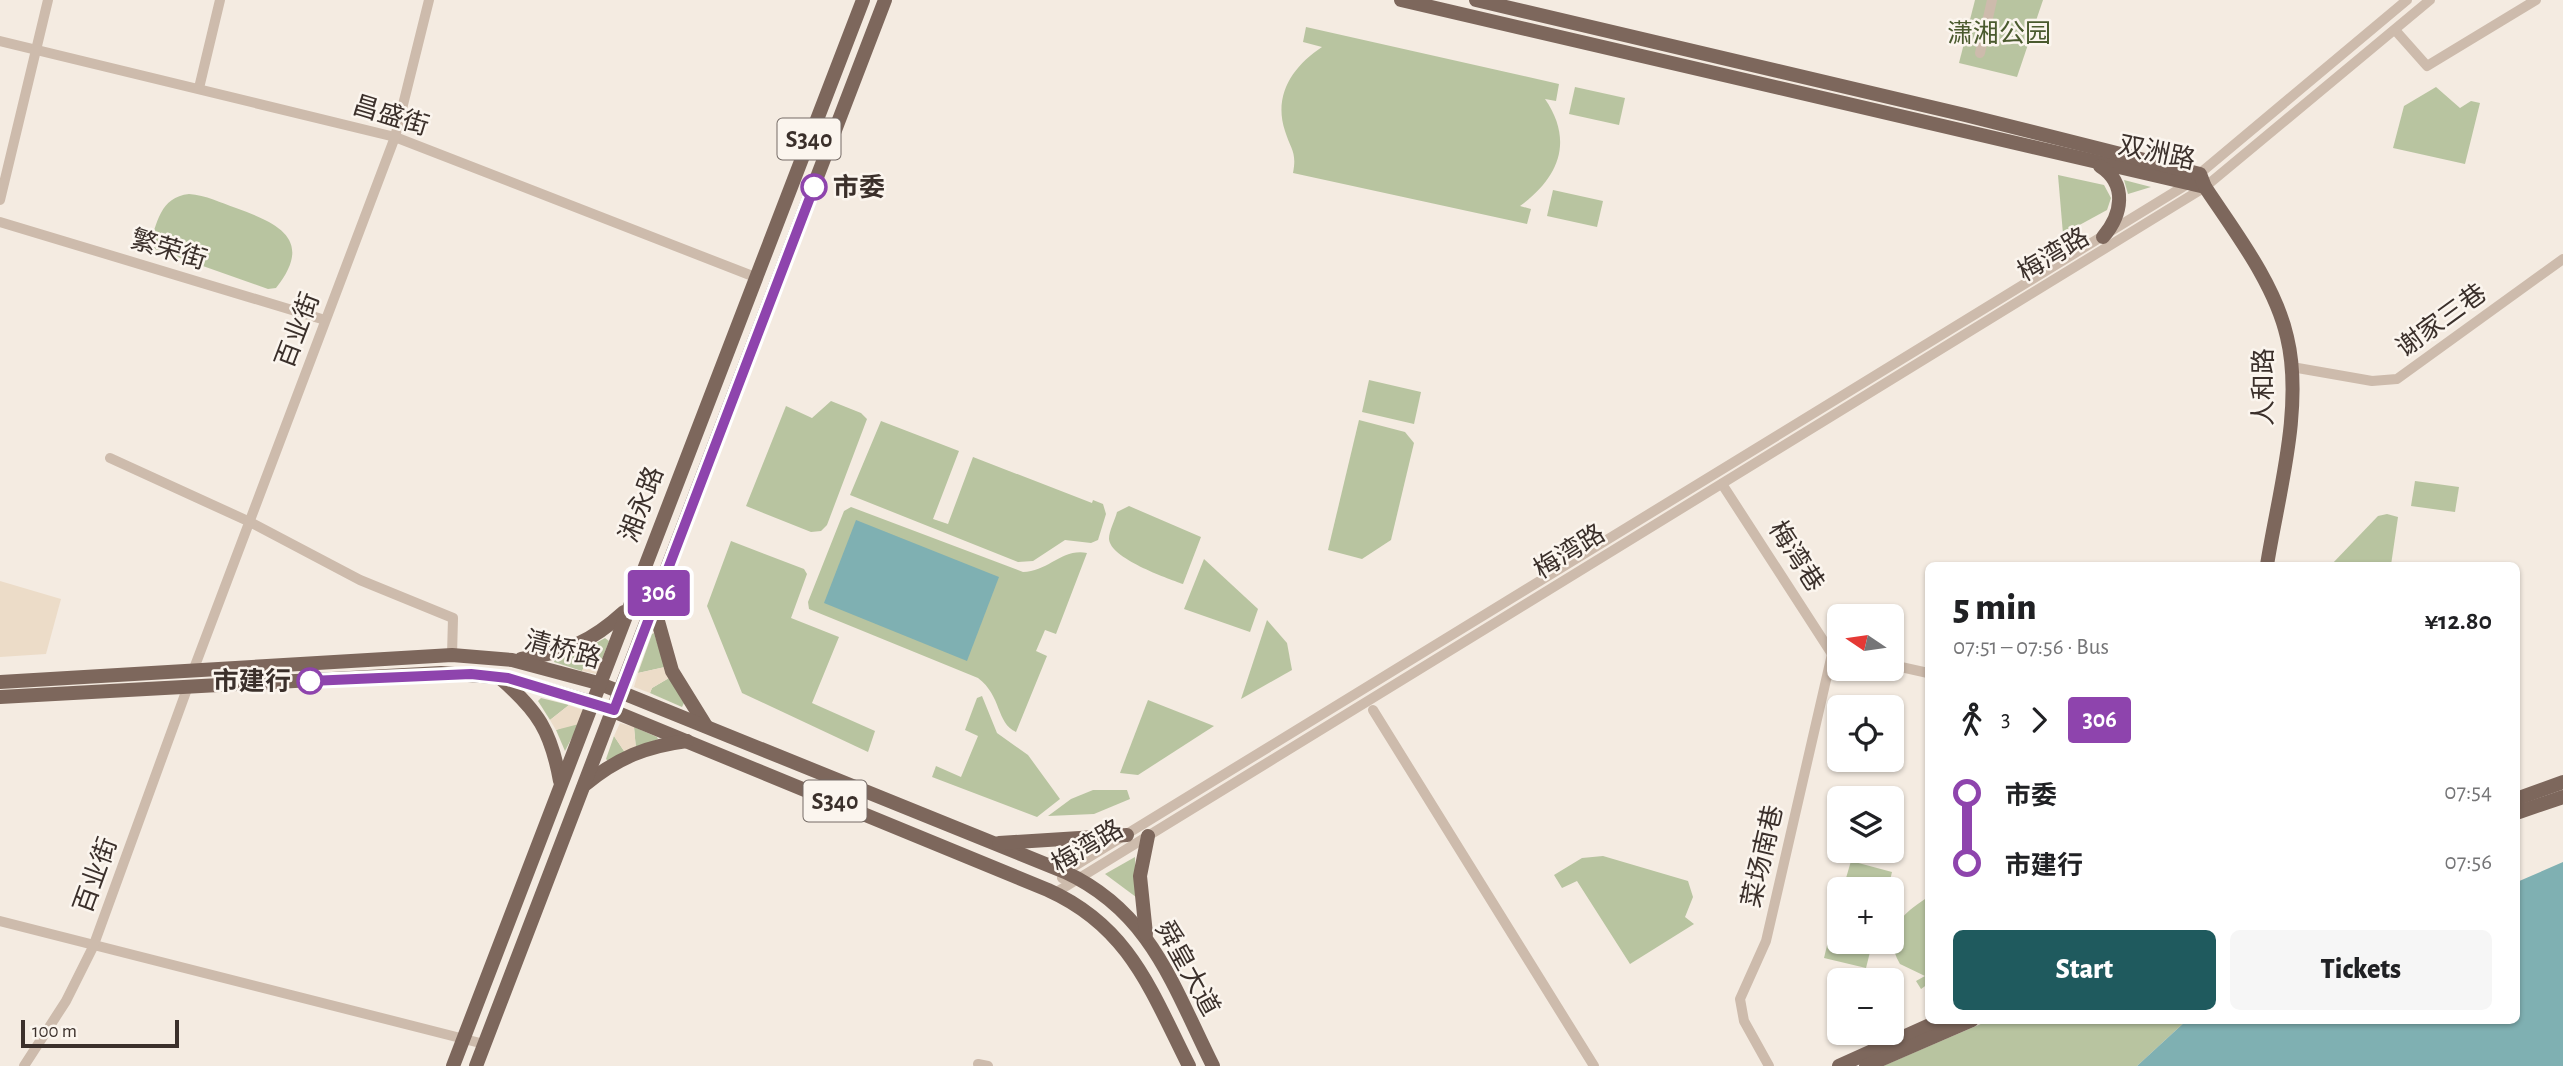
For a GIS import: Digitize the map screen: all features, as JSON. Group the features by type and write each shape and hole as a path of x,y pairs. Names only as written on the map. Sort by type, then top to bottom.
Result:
{"main road":[{"name":"湘永路","path":"453,1066 626,609 863,0"},
{"name":"湘永路","path":"476,1066 885,0"},
{"name":"双洲路","path":"1401,0 2186,185 2203,181"},
{"name":"双洲路","path":"1476,0 2051,136 2203,181"},
{"path":"853,24 873,32"},
{"path":"2047,152 2051,136"},
{"path":"2096,164 2113,176 2120,199 2114,221 2104,237"},
{"name":"人和路","path":"2203,181 2268,289 2287,335 2292,367 2292,407 2267,562"},
{"path":"585,785 610,764 654,745 691,742 705,725 672,671 654,607"},
{"path":"561,782 555,749 543,722 504,677 512,660 555,653 584,643 626,609"},
{"name":"清桥路","path":"0,682 452,655 512,660 621,691 1071,875"},
{"name":"清桥路","path":"0,697 187,689 441,673 504,677 614,710 1055,892"},
{"path":"2520,798 2563,782"},
{"path":"2520,812 2563,797"},
{"path":"993,843 1137,836 1146,935"},
{"name":"舜皇大道","path":"1071,875 1104,893 1146,935 1213,1066"},
{"name":"舜皇大道","path":"1055,892 1082,906 1105,924 1123,945 1189,1066"},
{"path":"1839,1066 1932,1024"},
{"path":"1866,1066 1963,1024"}],"street":[{"path":"0,200 48,0"},
{"path":"199,88 220,0"},
{"name":"百业街","path":"192,671 395,137 429,0"},
{"path":"1980,52 1992,0"},
{"name":"梅湾路","path":"2203,181 2407,0"},
{"name":"梅湾路","path":"1055,892 1071,875 1722,484 2203,181 2430,0"},
{"path":"2395,30 2427,66 2536,0"},
{"name":"昌盛街","path":"0,41 395,137 755,277"},
{"name":"梅湾路","path":"1137,836 2186,185"},
{"name":"繁荣街","path":"0,222 325,320"},
{"name":"谢家三巷","path":"2292,367 2372,381 2398,379 2563,259"},
{"path":"110,458 250,522 360,580 453,618 452,655"},
{"name":"梅湾巷","path":"1722,484 1827,641"},
{"path":"1904,668 1925,672"},
{"name":"菜场南巷","path":"1769,1066 1744,1021 1740,999 1766,941 1829,681"},
{"name":"百业街","path":"24,1066 66,1001 93,947 187,689"},
{"path":"1373,710 1594,1066"},
{"path":"0,921 93,947 484,1044"}],"green space":[{"name":"潇湘公园","path":"1975,0 2043,0 2017,77 1959,63"},
{"path":"1306,27 1559,84 1556,101 1545,99 1559,130 1558,158 1544,183 1520,206 1531,209 1527,224 1293,173 1294,155 1282,118 1284,94 1294,72 1322,47 1303,42"},
{"path":"1575,87 1625,98 1619,125 1569,114"},
{"path":"2436,87 2460,108 2471,101 2480,103 2465,164 2393,148 2404,106"},
{"path":"2058,175 2104,185 2111,198 2107,210 2063,234"},
{"path":"2124,180 2151,187 2128,194"},
{"path":"1553,190 1603,201 1597,227 1547,216"},
{"path":"189,194 251,214 277,227 286,235 291,245 292,257 276,288 268,289 149,247 166,206 179,196"},
{"path":"1369,380 1421,392 1414,424 1362,412"},
{"path":"831,401 861,413 867,419 827,525 821,531 811,532 746,506 786,406 812,418"},
{"path":"1359,420 1405,432 1414,443 1391,540 1362,559 1328,550"},
{"path":"881,421 959,451 933,519 948,524 973,457 1092,503 1093,500 1103,504 1106,514 1098,540 1091,543 1065,540 1033,561 1018,562 850,495"},
{"path":"2415,481 2459,487 2455,512 2411,506"},
{"path":"1129,506 1201,537 1183,584 1128,560 1112,546 1109,536 1117,512"},
{"path":"851,507 1023,572 1040,568 1070,554 1087,553 1056,634 1045,630 1036,651 1047,656 1016,732 1005,722 991,693 978,678 809,609 808,602 844,511"},
{"path":"2387,514 2398,517 2391,562 2334,562 2378,516"},
{"path":"731,541 804,569 807,574 791,618 839,637 812,703 875,731 868,752 742,693 707,606"},
{"path":"1204,559 1258,609 1250,632 1184,609"},
{"path":"1267,620 1287,643 1292,670 1241,699"},
{"path":"654,633 665,667 638,673 652,634"},
{"path":"605,638 609,641 601,662 589,647"},
{"path":"579,652 584,667 582,671 554,662 555,659"},
{"path":"669,678 684,703 682,707 650,693 652,688"},
{"path":"982,696 997,733 1028,755 1060,799 1037,817 932,777 936,766 961,777 978,736 965,730 977,698"},
{"path":"541,698 569,705 550,720 538,701"},
{"path":"1148,700 1214,726 1138,775 1120,773"},
{"path":"576,722 579,724 565,751 556,730"},
{"path":"634,727 657,737 658,739 636,749"},
{"path":"614,736 626,754 608,761 606,759"},
{"path":"1093,790 1127,790 1130,799 1094,814 1048,816 1071,799"},
{"path":"1103,843 1074,862 1068,859 1074,847"},
{"path":"1603,856 1688,881 1693,897 1685,917 1694,924 1630,964 1577,881 1562,888 1554,875 1582,858"},
{"path":"1135,857 1136,897 1105,874"},
{"path":"1850,863 1892,872 1891,877 1846,877"},
{"path":"1925,899 1925,976 1900,964 1896,954 1904,954 1904,916"},
{"path":"1827,946 1827,954 1870,954 1866,968 1824,958"},
{"path":"1925,976 1925,986 1921,989 1916,981"},
{"path":"1981,1024 2183,1024 2137,1066 1883,1066"}],"shaded area":[{"path":"0,581 61,599 46,654 0,657"},
{"path":"589,647 601,662 597,674 582,671 584,667 579,652"},
{"path":"665,667 669,678 652,688 650,693 634,687 638,673"},
{"path":"569,705 583,710 579,724 556,730 550,720"},
{"path":"620,723 634,727 636,749 626,754 614,736"}],"water":[{"path":"856,520 999,577 967,661 824,603"},
{"path":"2563,862 2563,1066 2137,1066 2183,1024 2520,1024 2520,881"}],"bus line":[{"name":"306","path":"310,681 441,673 471,674 508,678 614,710 814,187"}],"place":[{"name":"市委","path":"814,187"},
{"name":"市建行","path":"310,681"}]}
